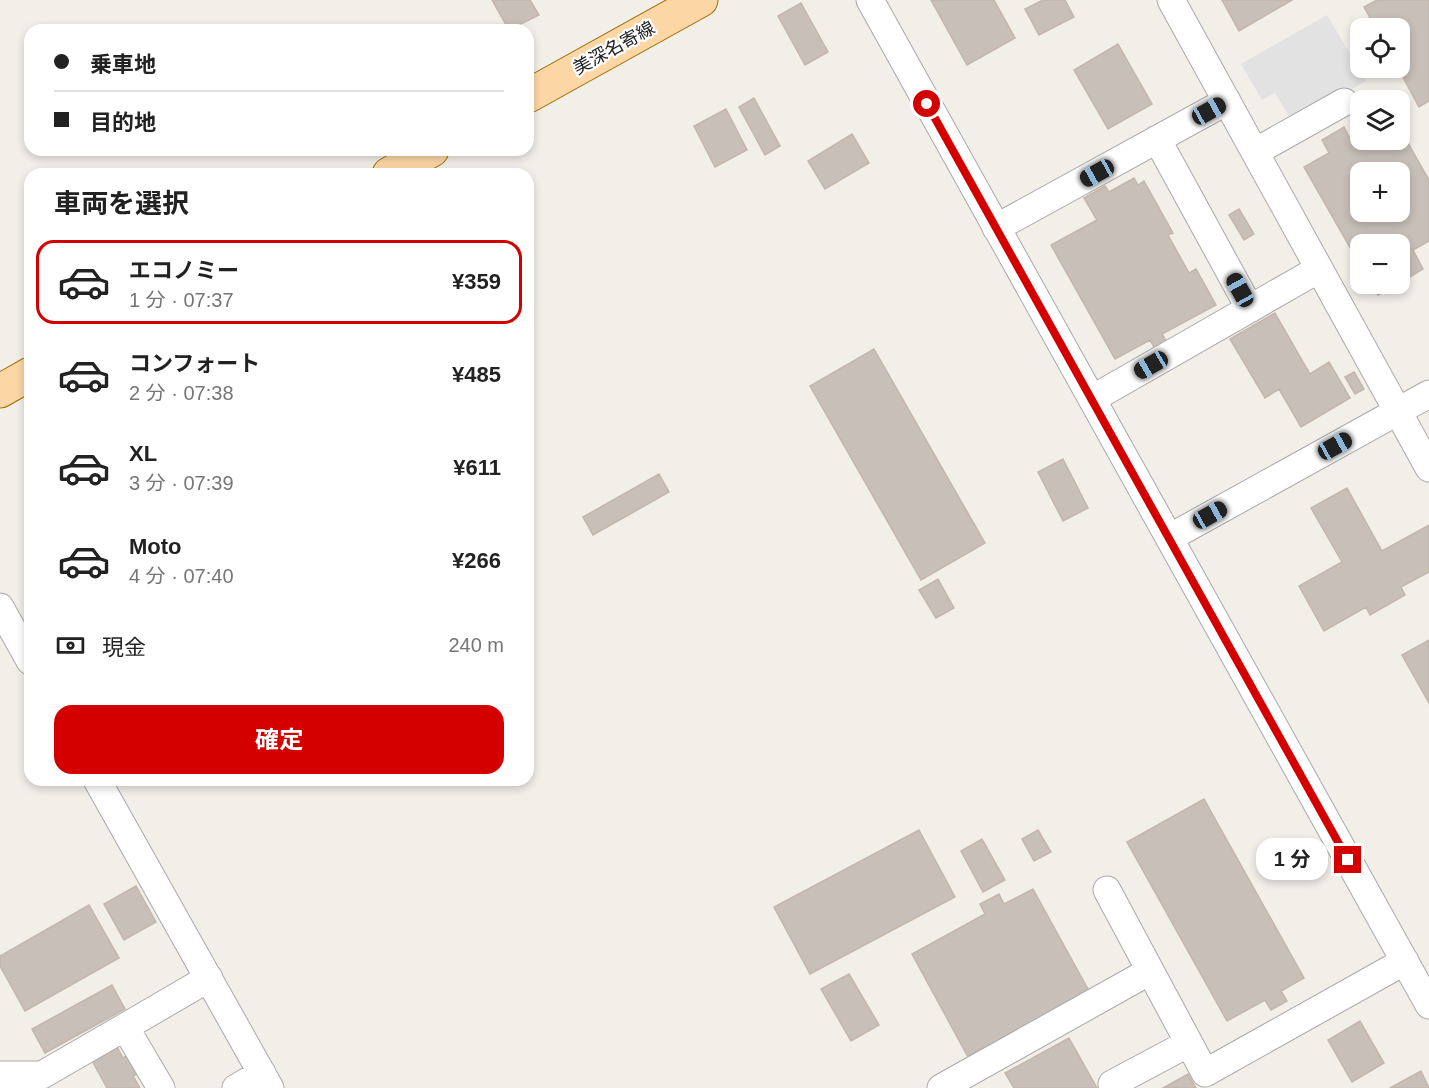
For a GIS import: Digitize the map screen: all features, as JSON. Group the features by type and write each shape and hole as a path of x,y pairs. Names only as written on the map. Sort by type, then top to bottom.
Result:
{"main road":[{"name":"美深名寄線","path":"534,93 701,0"},
{"path":"400,168 421,156"},
{"path":"0,391 24,377"}],"street":[{"path":"870,0 1429,1005"},
{"path":"1171,0 1429,468"},
{"path":"996,228 1227,102"},
{"path":"1255,152 1344,102"},
{"path":"1157,140 1250,309"},
{"path":"1092,399 1319,269"},
{"path":"1169,538 1429,394"},
{"path":"0,607 24,650"},
{"path":"100,786 266,1081 236,1088"},
{"path":"1107,890 1205,1073 1405,961"},
{"path":"941,1088 1150,971"},
{"path":"0,1075 42,1075 209,978"},
{"path":"125,1027 161,1088"},
{"path":"1114,1088 1112,1084 1189,1042"}],"shaded area":[{"path":"1327,15 1350,54 1350,78 1364,78 1366,81 1293,123 1275,93 1262,100 1241,64"}],"building":[{"path":"492,0 530,0 539,15 521,24 506,24"},
{"path":"931,0 994,0 1015,38 967,65"},
{"path":"1043,0 1065,0 1074,17 1039,35 1025,9"},
{"path":"1222,0 1292,0 1239,31"},
{"path":"1377,0 1429,0 1429,101 1419,107 1403,78 1410,78 1410,18 1370,18 1364,7"},
{"path":"801,3 828,52 805,65 778,16"},
{"path":"1118,44 1152,104 1108,129 1074,70"},
{"path":"754,98 780,146 765,155 739,107"},
{"path":"726,109 747,150 715,167 694,126"},
{"path":"1344,127 1350,139 1350,150 1410,150 1410,147 1429,180 1429,241 1413,250 1423,269 1410,277 1410,234 1350,234 1350,248 1304,167 1329,153 1322,140"},
{"path":"852,134 869,163 825,189 808,161"},
{"path":"1134,178 1138,185 1144,181 1173,233 1168,235 1189,273 1196,269 1216,305 1162,334 1168,344 1156,351 1150,340 1115,359 1051,245 1097,220 1084,198 1105,186 1109,192"},
{"path":"1239,209 1254,234 1244,240 1229,215"},
{"path":"1275,313 1310,374 1329,362 1350,398 1301,427 1279,389 1265,398 1230,339"},
{"path":"874,349 985,543 921,580 810,386"},
{"path":"1354,372 1364,389 1355,394 1345,377"},
{"path":"1063,459 1088,508 1063,521 1038,472"},
{"path":"659,474 669,492 593,535 583,517"},
{"path":"1347,488 1382,551 1429,525 1429,572 1401,587 1405,595 1370,615 1366,607 1324,631 1299,586 1342,562 1311,508"},
{"path":"938,579 954,608 936,618 919,590"},
{"path":"1429,640 1429,703 1402,655"},
{"path":"1204,799 1304,978 1281,991 1287,1001 1271,1010 1265,1000 1227,1021 1127,842"},
{"path":"919,830 955,897 810,974 774,907"},
{"path":"1038,830 1051,852 1034,861 1022,839"},
{"path":"982,839 1005,880 983,892 961,851"},
{"path":"136,886 156,922 124,940 104,904"},
{"path":"1033,889 1089,991 968,1057 912,954 985,914 980,904 999,894 1004,904"},
{"path":"89,905 119,958 25,1011 0,966 0,956"},
{"path":"849,974 879,1025 851,1041 821,989"},
{"path":"112,985 125,1009 45,1053 32,1029"},
{"path":"1360,1021 1384,1063 1352,1082 1328,1040"},
{"path":"1069,1038 1097,1088 1014,1088 1005,1073"},
{"path":"115,1043 123,1058 128,1055 138,1074 133,1076 140,1088 107,1088 90,1057"},
{"path":"1421,1071 1429,1088 1390,1088"},
{"path":"1188,1074 1196,1088 1163,1088"}],"route":[{"path":"927,104 1348,860"}]}
